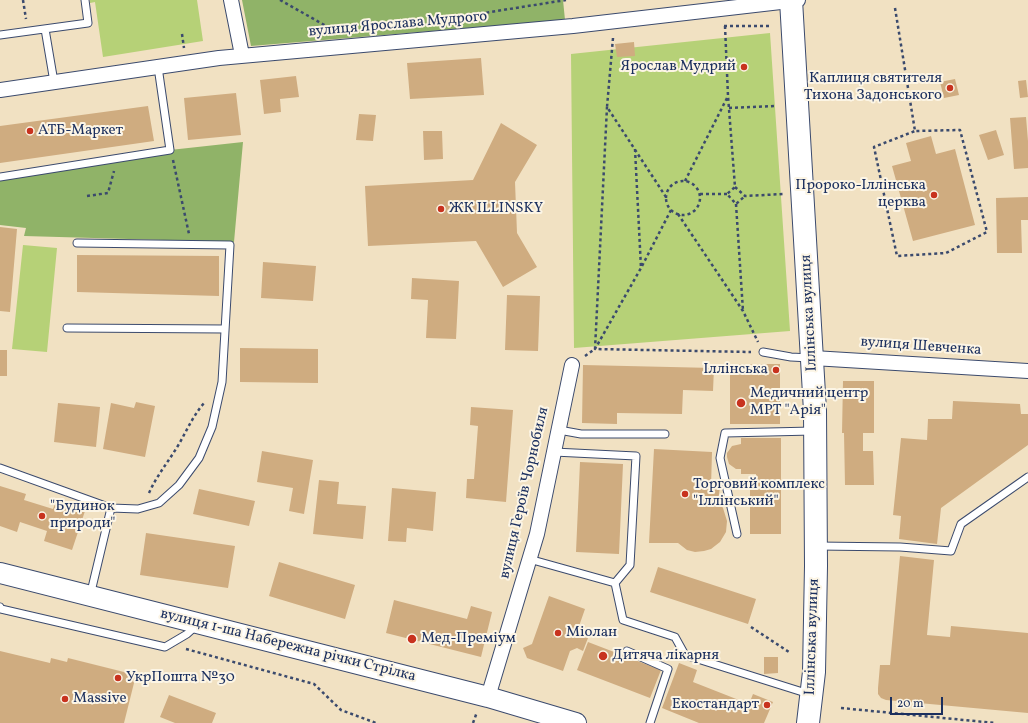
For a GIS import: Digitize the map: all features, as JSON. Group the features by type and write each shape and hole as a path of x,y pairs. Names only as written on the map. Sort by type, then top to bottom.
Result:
{"main road":[{"name":"Іллінська вулиця","path":"794,0 813,358 815,432 816,546 814,672 808,723"}],"street":[{"path":"231,0 242,55"},
{"name":"вулиця Ярослава Мудрого","path":"0,90 242,55 574,26 794,0"},
{"name":"вулиця Шевченка","path":"813,358 1028,371"},
{"name":"вулиця Героїв Чорнобиля","path":"483,704 536,534 572,365"},
{"name":"вулиця 1-ша Набережна річки Стрілка","path":"0,573 90,596 192,629 483,704 576,723"}],"lane":[{"path":"0,36 88,23 84,0"},
{"path":"45,29 54,82"},
{"path":"0,177 170,150 158,67"},
{"path":"0,468 111,508 138,509 158,503 179,485 199,458 212,427 222,382 230,245 77,243"},
{"path":"66,328 225,329"},
{"path":"763,352 791,357 813,358"},
{"path":"559,430 581,434 665,434"},
{"path":"737,534 720,458 725,433 815,432"},
{"path":"554,452 636,456 630,565 615,583"},
{"path":"816,546 900,547 951,551 961,524 1028,477"},
{"path":"90,596 111,508"},
{"path":"529,559 615,583"},
{"path":"615,583 623,620 676,637 685,655 811,694"},
{"path":"0,607 1,610 165,647 192,629"},
{"path":"627,650 668,669 650,723"}],"path":[{"path":"23,0 28,31"},
{"path":"280,0 335,31"},
{"path":"895,8 915,132"},
{"path":"725,26 728,96 735,187 745,196"},
{"path":"182,34 184,50"},
{"path":"595,349 607,107 613,35"},
{"path":"685,181 728,96"},
{"path":"729,108 775,106"},
{"path":"607,107 666,197"},
{"path":"960,130 987,232 946,253 897,256 874,147 915,132 960,130"},
{"path":"635,148 641,268"},
{"path":"170,150 191,245"},
{"path":"87,196 108,193 117,158"},
{"path":"595,349 763,352 743,311 678,214 671,210 666,202 669,188 679,181 685,181 695,186 700,194 700,201 694,211 688,214 678,214"},
{"path":"700,194 727,194 735,187"},
{"path":"727,194 736,204 743,311"},
{"path":"736,204 745,196 783,194"},
{"path":"572,365 595,349 641,268 671,210"},
{"path":"143,508 154,480 178,445 196,412 222,382"},
{"path":"752,627 789,652"},
{"path":"192,629 183,649 314,684 341,710 376,723"},
{"path":"473,723 483,704"},
{"path":"841,708 995,723"}],"green space":[{"path":"90,0 197,0 203,41 103,57 95,2 90,3"},
{"path":"242,0 563,0 565,20 251,46"},
{"path":"770,33 790,331 574,348 571,54"},
{"path":"243,142 234,242 24,236 26,228 0,225 0,177 170,150"},
{"path":"23,245 57,248 47,352 12,349"}],"building":[{"path":"634,42 635,56 617,57 615,44"},
{"path":"481,58 484,95 410,99 407,63"},
{"path":"296,76 299,97 280,99 281,112 264,114 260,80"},
{"name":"Каплиця святителя Тихона Задонського","path":"955,79 959,95 944,98 940,82"},
{"path":"1026,80 1028,97 1020,98 1018,81"},
{"path":"236,93 241,135 188,140 184,98"},
{"path":"148,106 154,141 0,163 0,126"},
{"path":"359,114 376,115 373,141 356,140"},
{"path":"1026,117 1028,168 1014,169 1010,118"},
{"name":"ЖК ILLINSKY","path":"501,123 537,145 515,182 517,233 537,267 503,287 476,241 368,246 365,186 473,180"},
{"path":"996,130 1004,155 988,160 979,135"},
{"path":"423,131 442,131 443,159 424,160"},
{"name":"Пророко-Іллінська церква","path":"931,136 936,154 955,149 975,225 913,241 892,166 911,161 906,143"},
{"path":"1028,197 1028,220 1021,220 1022,253 997,253 996,198"},
{"path":"0,227 17,229 10,312 0,311"},
{"path":"77,255 219,256 219,296 77,292"},
{"path":"263,262 316,266 313,301 261,298"},
{"path":"412,278 459,281 456,339 426,338 428,300 411,299"},
{"path":"507,295 540,296 538,351 505,350"},
{"path":"240,348 318,349 318,383 240,382"},
{"path":"0,350 7,350 7,376 0,376"},
{"path":"730,364 780,364 780,424 730,424"},
{"path":"583,365 714,368 713,391 683,390 682,414 617,413 617,424 582,423"},
{"path":"843,381 874,381 874,433 863,433 863,451 873,451 874,485 845,485 844,433 842,433"},
{"path":"953,401 1020,404 1021,414 1028,414 1028,445 941,508 937,544 899,539 901,516 893,515 901,438 927,440 928,419 952,419"},
{"path":"136,402 155,406 145,457 103,449 111,403 134,408"},
{"path":"58,403 100,407 96,447 54,442"},
{"path":"471,407 513,410 506,502 466,498 467,479 474,479 478,426 470,425"},
{"path":"741,438 781,438 781,534 750,534 750,485 756,485 756,474 741,474 741,469 736,469 729,464 727,457 727,453 732,446 741,444"},
{"name":"Торговий комплекс \"Іллінський\"","path":"654,449 712,452 711,487 720,487 718,501 723,508 727,521 726,532 720,542 711,549 695,552 687,550 678,543 649,543"},
{"path":"262,451 313,460 304,514 289,511 293,488 257,482"},
{"path":"580,462 623,464 619,554 576,552"},
{"path":"319,480 339,482 337,504 366,506 363,539 313,534"},
{"name":"\"Будинок природи\"","path":"0,486 26,494 24,500 53,509 57,499 86,508 72,550 44,541 47,531 20,522 17,532 0,526"},
{"path":"392,488 436,492 433,531 407,528 406,542 388,541"},
{"path":"199,489 255,501 249,526 193,514"},
{"path":"146,533 235,546 228,588 140,575"},
{"path":"900,556 934,560 927,635 950,637 951,626 1028,633 1028,713 886,700 881,698 878,694 880,665 890,665"},
{"path":"279,562 355,585 345,619 269,596"},
{"path":"658,567 756,599 748,624 650,592"},
{"name":"Міолан","path":"549,596 585,609 578,629 582,636 588,638 583,651 577,648 570,651 563,671 527,658 523,648 532,644"},
{"path":"394,600 467,619 471,606 492,612 481,657 386,633"},
{"name":"Дитяча лікарня","path":"588,642 661,670 650,698 577,670"},
{"name":"Massive","path":"0,651 50,663 51,658 67,662 68,658 136,675 124,723 0,723"},
{"path":"764,657 778,657 778,673 764,674"},
{"path":"679,663 697,670 693,682 749,704 753,694 773,702 764,723 699,723 662,708"},
{"path":"169,695 216,713 212,723 175,723 160,717"}],"place":[{"name":"Ярослав Мудрий","path":"744,67"},
{"name":"Каплиця святителя Тихона Задонського","path":"950,88"},
{"name":"АТБ-Маркет","path":"30,131"},
{"name":"Пророко-Іллінська церква","path":"934,195"},
{"name":"ЖК ILLINSKY","path":"441,209"},
{"name":"Іллінська","path":"776,370"},
{"name":"Медичний центр МРТ \"Арія\"","path":"741,403"},
{"name":"Торговий комплекс \"Іллінський\"","path":"685,494"},
{"name":"\"Будинок природи\"","path":"42,516"},
{"name":"Міолан","path":"558,633"},
{"name":"Мед-Преміум","path":"412,639"},
{"name":"Дитяча лікарня","path":"603,656"},
{"name":"УкрПошта №30","path":"118,678"},
{"name":"Massive","path":"65,699"},
{"name":"Екостандарт","path":"767,705"}]}
